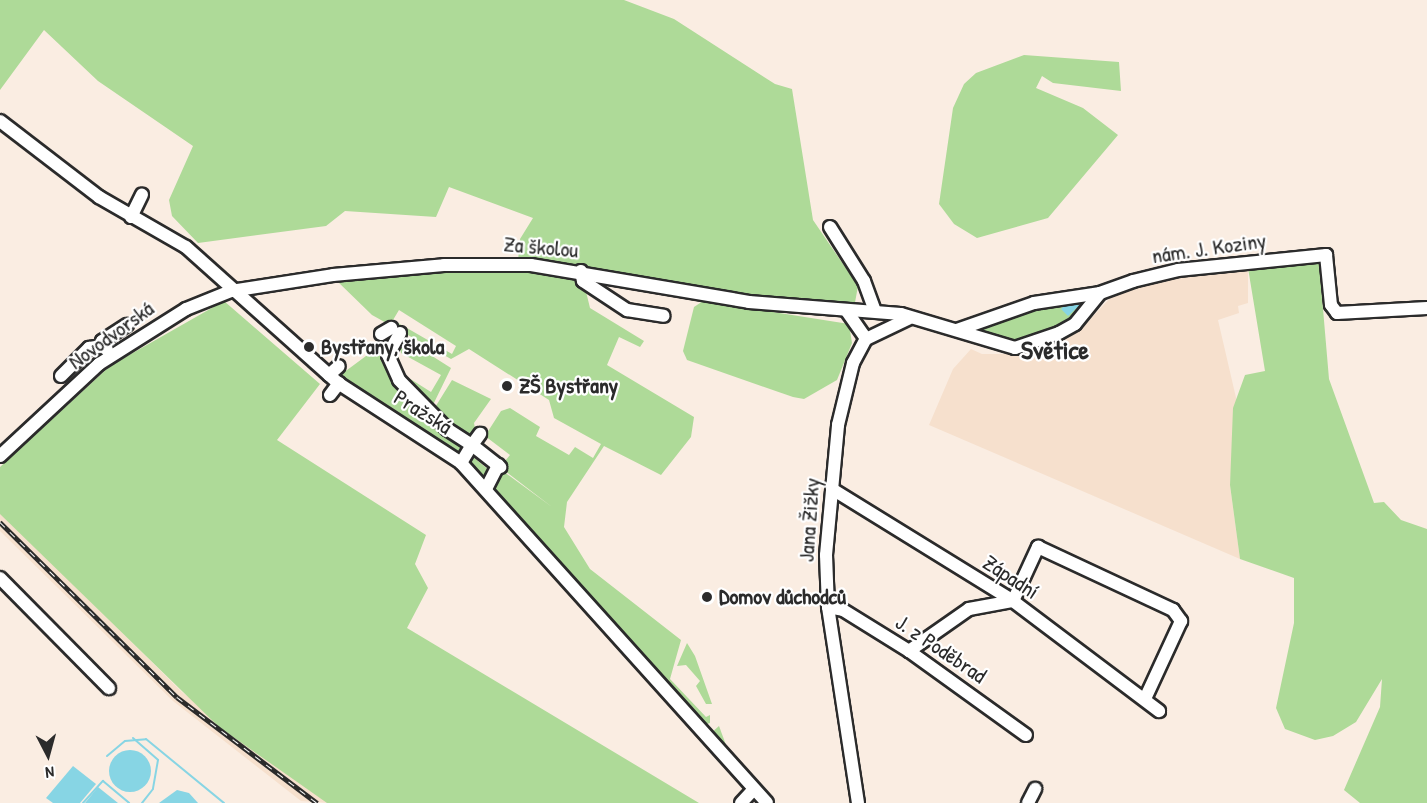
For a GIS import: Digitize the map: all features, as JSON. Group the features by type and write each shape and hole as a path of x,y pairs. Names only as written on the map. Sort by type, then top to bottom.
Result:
{"street":[{"name":"Pražská","path":"0,121 131,218 181,243 231,291 339,384 461,463 767,803"},
{"path":"131,218 142,194"},
{"path":"830,227 864,280 875,311"},
{"name":"nám. J. Koziny","path":"957,330 1034,303 1100,293 1169,271 1326,255 1332,309 1344,314 1427,308"},
{"name":"Za školou","path":"231,291 444,265 507,263 581,271 749,303 875,311 921,318"},
{"path":"581,271 583,281 627,310 666,316"},
{"name":"Novodvorská","path":"0,456 111,356 186,309 231,291"},
{"path":"846,310 866,339 889,324 921,318 1006,347 1028,345 1075,324 1100,293"},
{"path":"111,356 103,345 104,339 127,325"},
{"path":"399,357 392,334 388,354 391,369 434,420 499,466 486,489"},
{"name":"Jana Žižky","path":"858,803 828,607 832,489 843,402 866,339"},
{"path":"61,376 89,348 103,345"},
{"path":"329,375 339,366"},
{"path":"330,395 339,384"},
{"path":"461,463 480,434"},
{"name":"Západní","path":"832,489 1013,602 1159,711"},
{"path":"909,651 969,609 1013,602 1038,547 1173,610 1181,621 1144,699"},
{"path":"0,578 109,688"},
{"name":"J. z Poděbrad","path":"828,607 843,610 909,651 1026,735"},
{"path":"741,803 754,789"},
{"path":"1028,803 1035,789"}],"shaded area":[{"path":"1248,268 1248,303 1238,306 1239,313 1218,320 1237,402 1230,485 1240,559 929,425 953,369 971,349 982,354 1023,354 1081,329 1113,295 1170,277"},
{"path":"0,512 182,692 329,803 301,801 173,701 0,531"}],"green space":[{"path":"0,0 624,0 674,19 775,84 792,89 813,220 858,286 854,308 751,300 518,261 520,239 533,218 449,187 436,217 345,211 326,226 198,243 172,216 169,200 193,146 98,81 44,30 0,90"},
{"path":"1024,55 1119,62 1121,91 1053,83 1042,76 1036,88 1083,108 1118,135 1048,218 977,238 954,224 939,204 953,108 964,84 976,73"},
{"path":"1319,262 1329,379 1374,503 1384,502 1401,520 1427,529 1427,803 1360,803 1344,790 1380,707 1382,679 1356,722 1333,736 1315,740 1285,729 1276,708 1294,623 1294,578 1240,559 1230,485 1233,408 1245,375 1265,371 1248,268"},
{"path":"444,265 581,271 590,308 644,341 640,347 619,337 607,365 694,417 691,437 661,475 604,446 567,502 564,527 590,569 681,640 670,679 706,717 710,715 710,723 701,726 470,462 473,457 495,475 500,469 552,507 500,467 510,455 485,436 501,411 510,408 540,427 536,436 569,455 575,447 593,458 601,444 554,418 549,400 469,349 451,359 372,315 336,280","holes":["399,310 456,346 452,354 393,320"]},
{"path":"224,301 320,384 277,440 426,535 415,564 428,588 407,628 699,803 327,803 219,727 0,514 0,467 110,366"},
{"path":"703,301 849,324 852,343 837,380 804,399 687,360 683,351 694,307"},
{"path":"1071,301 1087,303 1069,324 1023,341 1007,343 970,328 1037,306"},
{"path":"393,336 385,362 464,444 459,454 339,376"},
{"path":"399,341 410,342 451,368 430,411 393,368 431,392 441,375 401,353"},
{"path":"391,353 399,357 393,368 390,357"},
{"path":"452,380 491,399 474,423 476,433 466,440 434,409"},
{"path":"687,643 695,656 712,704 706,704 696,686 700,681 686,665 677,666"},
{"path":"719,726 726,745 724,747 710,734"}],"water":[{"path":"1083,302 1068,316 1061,309 1066,304"},
{"path":"130,750 138,751 145,756 150,763 150,779 145,786 138,791 130,792 122,791 115,786 110,779 109,771 110,763 115,756 122,751"},
{"path":"73,766 96,784 80,803 53,803 46,798"},
{"path":"98,787 118,803 85,803"},
{"path":"177,790 189,793 198,803 159,803"}],"waterway":[{"path":"133,738 158,760 153,789 142,803"},
{"path":"107,756 125,741 146,739 224,803"},
{"path":"83,803 103,781 129,803"}],"railway":[{"path":"0,522 177,697 317,803"}],"place":[{"name":"Bystřany, škola","path":"309,347"},
{"name":"ZŠ Bystřany","path":"507,386"},
{"name":"Domov důchodců","path":"707,597"}],"district":[{"name":"Světice","path":"1055,350"}]}
